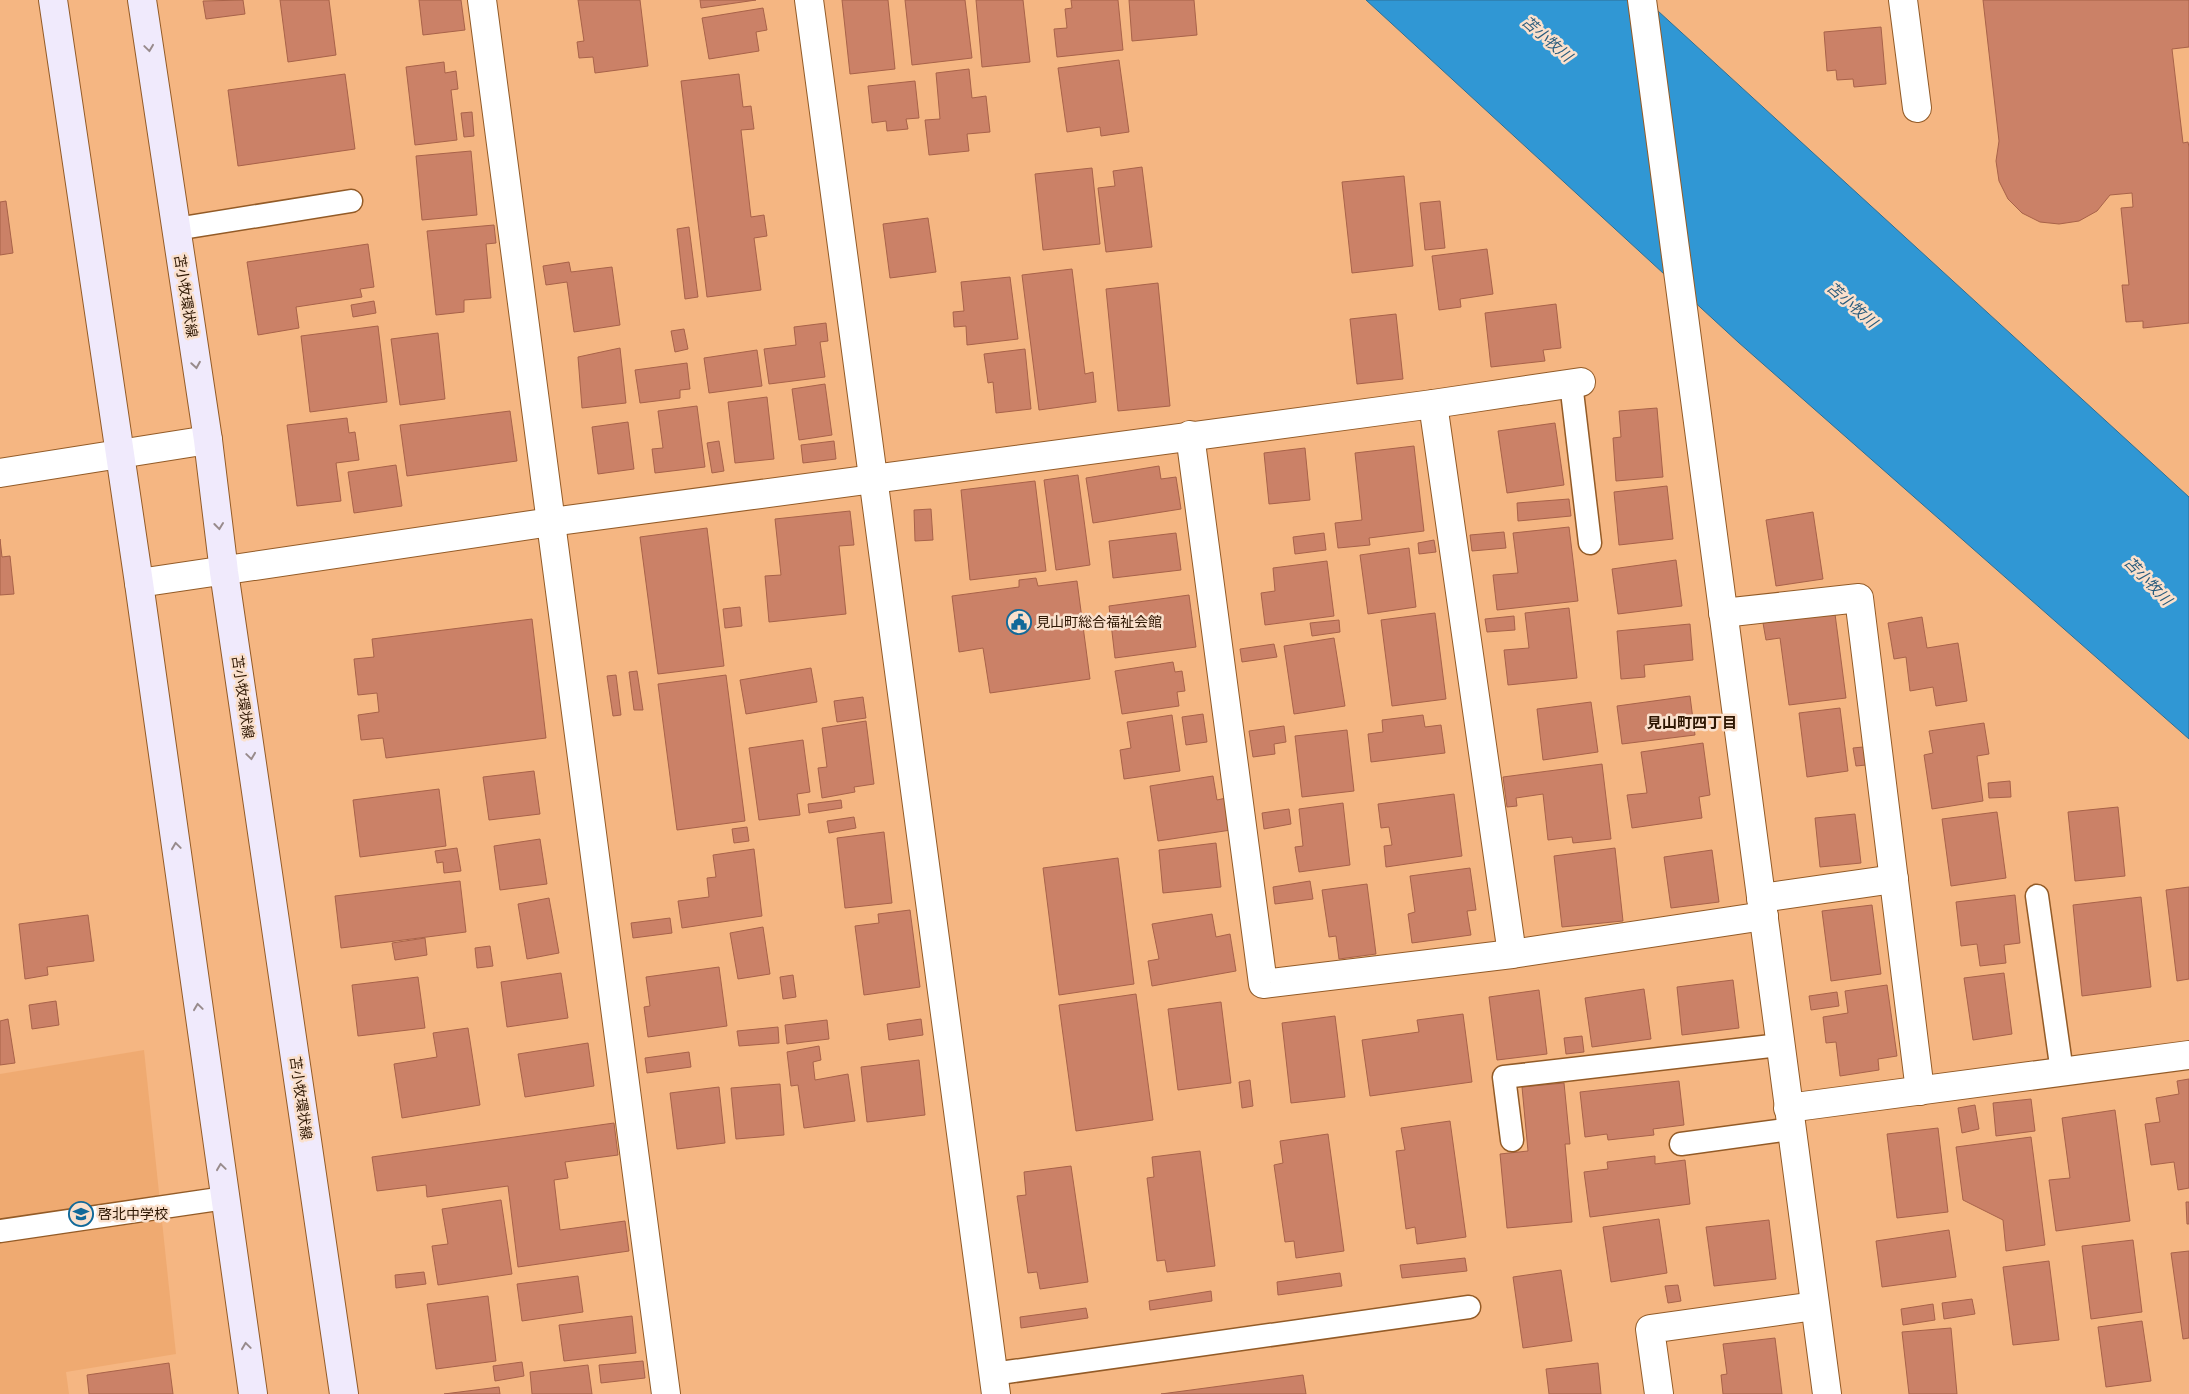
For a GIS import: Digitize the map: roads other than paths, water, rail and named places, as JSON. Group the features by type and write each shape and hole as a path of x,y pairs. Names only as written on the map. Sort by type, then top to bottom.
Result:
{"main road":[{"path":"52,0 139,583 253,1394"},
{"name":"苫小牧環状線","path":"142,0 208,440 224,572 344,1394"}],"street":[{"path":"482,0 666,1394"},
{"path":"809,0 995,1384"},
{"path":"1642,0 1692,393 1763,907 1789,1119 1827,1394"},
{"path":"1903,0 1917,108"},
{"path":"139,583 224,572 551,522 1433,404 1576,383"},
{"path":"1433,404 1512,954"},
{"path":"1190,435 1263,984 1512,954 1763,907 1894,879"},
{"path":"0,473 208,440"},
{"path":"1723,613 1859,598 1920,1091"},
{"path":"1789,1119 1920,1091 2189,1055"},
{"path":"1659,1394 1650,1329 1815,1306"}],"lane":[{"path":"176,229 351,201"},
{"path":"1576,383 1590,543"},
{"path":"2036,896 2062,1072"},
{"path":"1512,1140 1504,1077 1780,1045"},
{"path":"1681,1144 1789,1119"},
{"path":"0,1231 225,1198"},
{"path":"995,1384 1469,1307"}],"water":[{"name":"苫小牧川","path":"1366,0 1646,0 2189,497 2189,739 1738,342"}],"place":[{"name":"見山町総合福祉会館","path":"1019,622"},
{"name":"啓北中学校","path":"81,1214"}],"district":[{"name":"見山町四丁目","path":"1692,723"}]}
